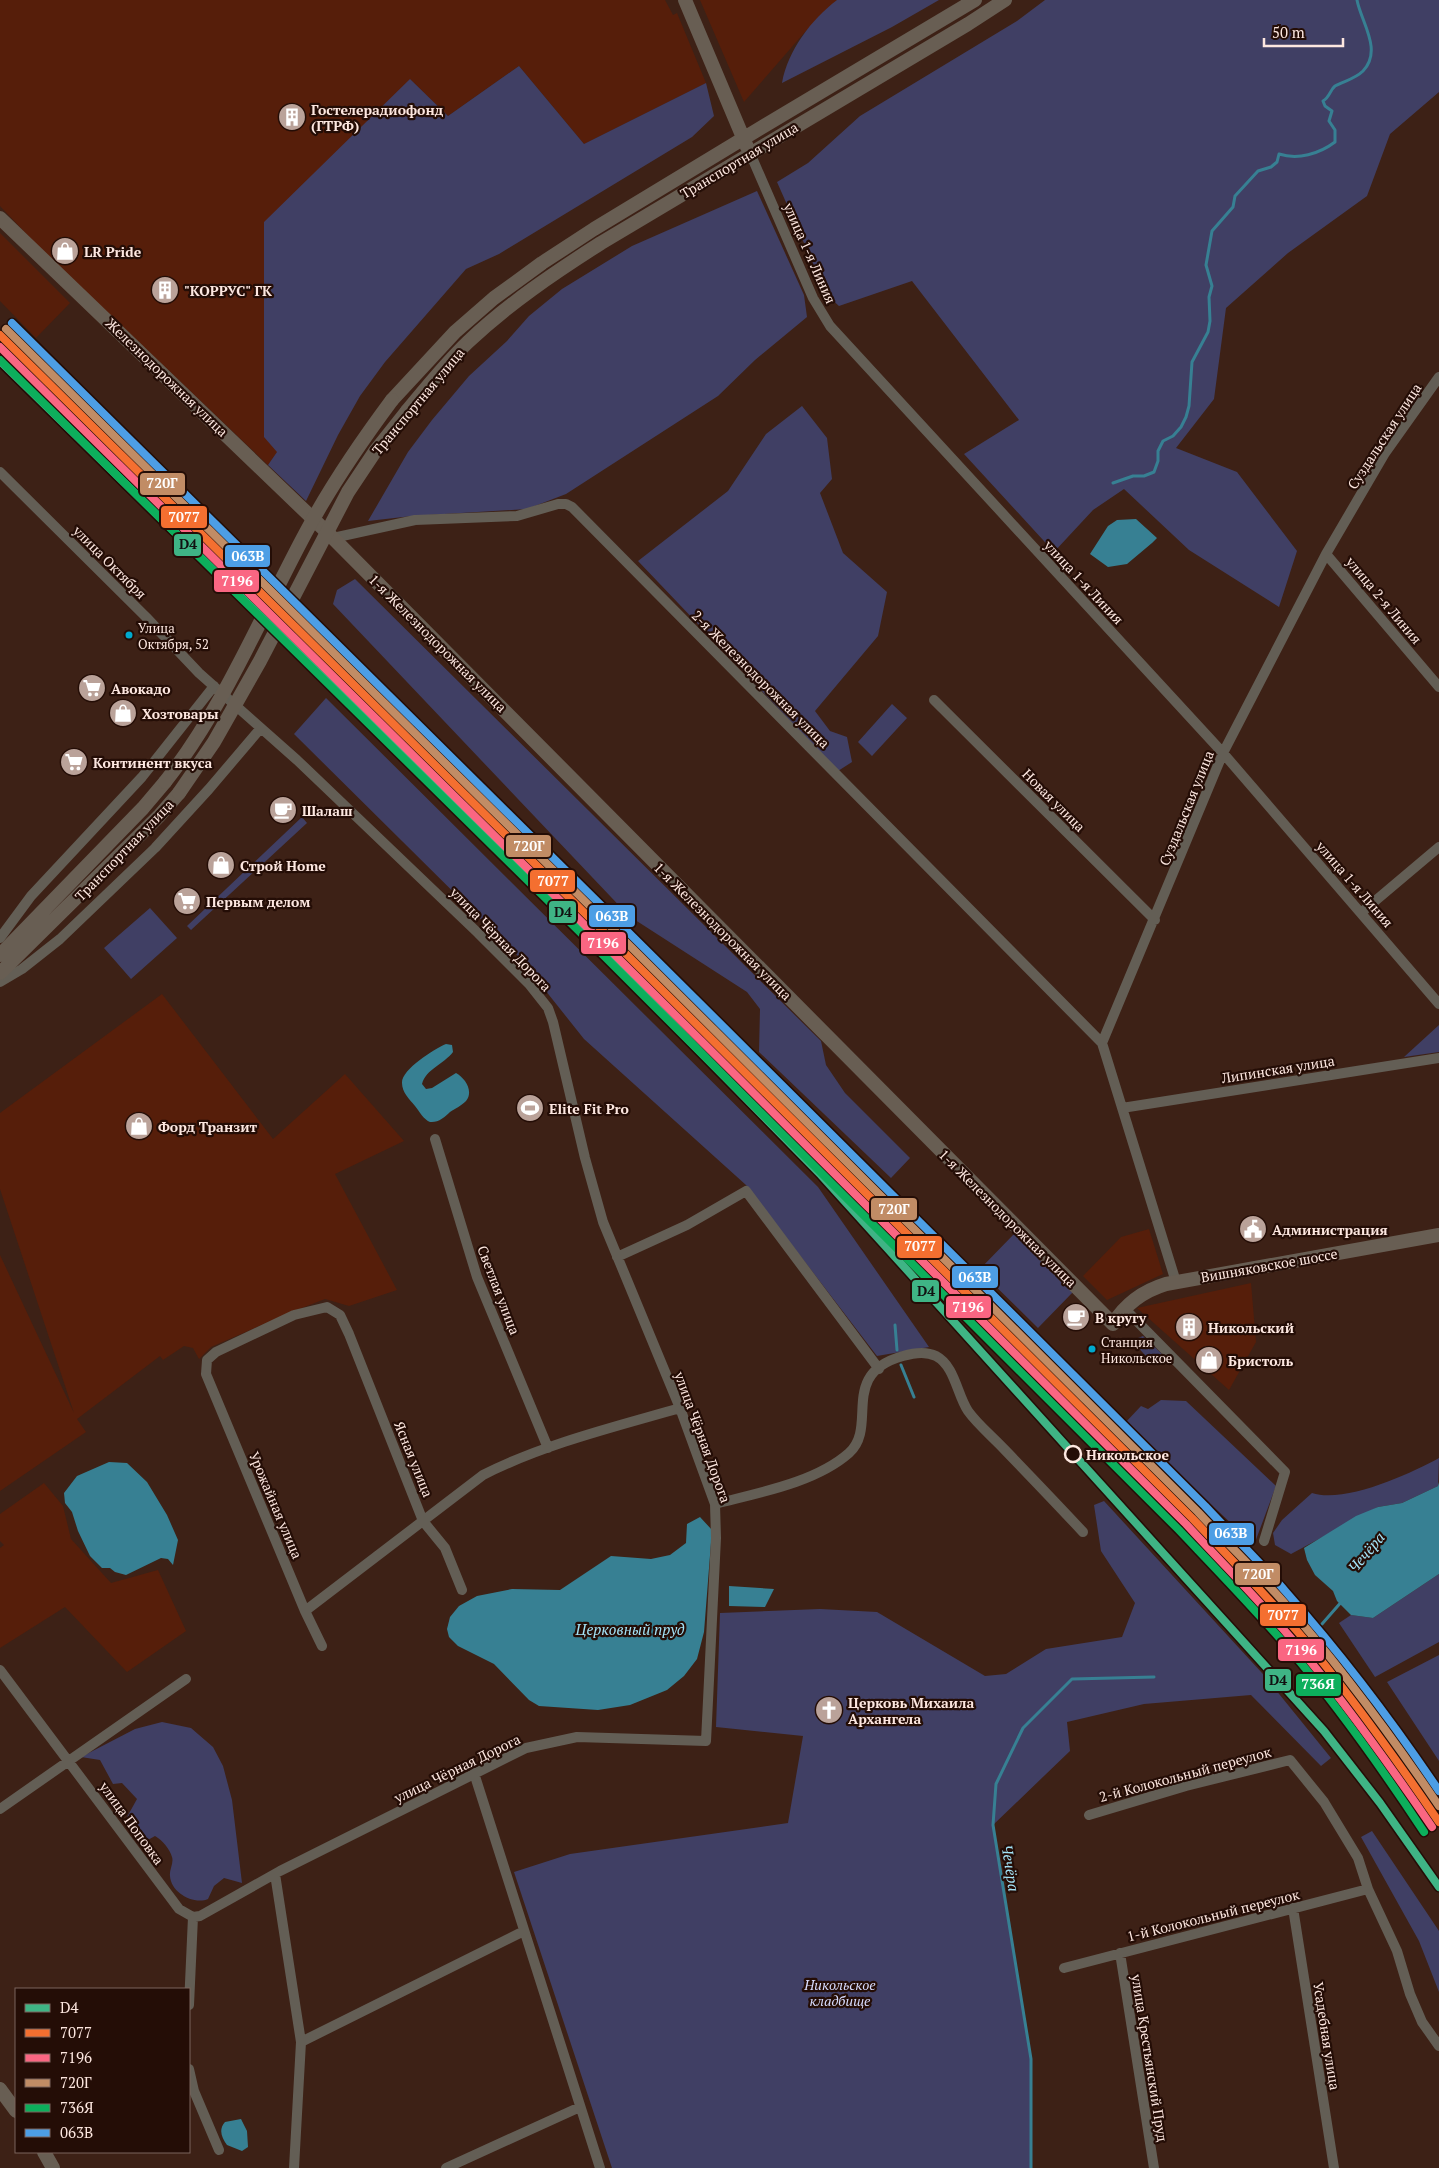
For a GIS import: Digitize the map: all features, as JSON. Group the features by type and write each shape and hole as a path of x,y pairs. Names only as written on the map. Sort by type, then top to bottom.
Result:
{"street":[{"path":"685,0 750,153"},
{"name":"Транспортная улица","path":"0,955 143,808 196,740 218,702 305,533 334,484 392,400 455,332 494,298 542,262 744,138 976,0"},
{"name":"Транспортная улица","path":"0,974 159,816 179,793 210,748 260,662 348,492 376,450 406,411 468,342 505,310 553,274 601,243 1005,0"},
{"name":"улица 1-я Линия","path":"750,153 813,298 830,326 1223,753 1362,912 1439,1004"},
{"name":"Железнодорожная улица","path":"0,218 333,538"},
{"name":"Суздальская улица","path":"1102,1044 1223,753 1326,554 1385,453 1439,377"},
{"name":"улица Октября","path":"0,472 214,686"},
{"name":"2-я Железнодорожная улица","path":"333,538 415,520 517,516 558,504 566,504 572,507 1102,1044"},
{"name":"1-я Железнодорожная улица","path":"333,538 1113,1324"},
{"name":"улица 2-я Линия","path":"1326,554 1439,687"},
{"path":"0,938 31,896 142,777 214,686"},
{"name":"улица Чёрная Дорога","path":"192,1917 200,1916 275,1874 526,1748 577,1737 706,1741 716,1538 715,1504 680,1408 603,1222 585,1158 554,1022 548,1008 529,984 478,934 297,760 214,686"},
{"name":"Новая улица","path":"934,700 1155,920"},
{"path":"0,982 22,969 60,939 155,848 210,789 260,729"},
{"path":"1362,912 1439,847"},
{"path":"1102,1044 1176,1282"},
{"name":"Липинская улица","path":"1122,1108 1439,1058"},
{"name":"Светлая улица","path":"435,1139 477,1277 548,1448"},
{"path":"618,1257 687,1226 746,1191 879,1369"},
{"name":"Вишняковское шоссе","path":"1113,1324 1124,1308 1145,1292 1161,1286 1439,1235"},
{"name":"Ясная улица","path":"206,1374 207,1360 216,1352 294,1315 328,1307 340,1315 423,1521 445,1548 462,1590"},
{"path":"1124,1308 1285,1472 1264,1541"},
{"path":"715,1504 788,1485 828,1467 848,1453 856,1444 861,1431 863,1392 868,1380 879,1369 901,1357 917,1353 937,1356 946,1364 968,1412 1083,1532"},
{"name":"Урожайная улица","path":"206,1374 322,1646"},
{"path":"306,1611 483,1475 503,1465 548,1448 680,1408"},
{"name":"улица Поповка","path":"0,1670 179,1909 192,1917"},
{"path":"0,1808 186,1679"},
{"name":"2-й Колокольный переулок","path":"1089,1814 1186,1786 1290,1760 1324,1802 1358,1858 1368,1889"},
{"path":"474,1773 600,2168"},
{"path":"275,1874 301,2042 294,2168"},
{"path":"1368,1889 1398,1951 1410,1994 1422,2022 1439,2046"},
{"name":"1-й Колокольный переулок","path":"1064,1968 1368,1889"},
{"name":"Усадебная улица","path":"1293,1908 1334,2168"},
{"path":"190,1988 192,1917"},
{"path":"301,2042 524,1931"},
{"name":"улица Крестьянский Пруд","path":"1120,1953 1154,2168"},
{"path":"190,2074 194,2091 219,2150"},
{"path":"0,2089 15,2110"},
{"path":"446,2168 580,2107"},
{"path":"45,2153 53,2168"}],"shaded area":[{"path":"0,0 665,0 673,15 677,13 706,83 584,144 519,66 448,116 411,80 277,452 268,465 39,247 0,206"},
{"path":"700,0 837,0 804,33 744,102"},
{"path":"0,233 70,303 36,338 0,301"},
{"path":"162,994 273,1139 345,1074 404,1141 335,1174 397,1290 349,1306 325,1299 211,1347 199,1359 193,1348 184,1346 163,1360 160,1356 77,1419 86,1432 0,1491 0,1255 74,1413 0,1189 0,1113"},
{"path":"1149,1229 1163,1274 1107,1300 1083,1276 1121,1237"},
{"path":"1251,1283 1256,1342 1229,1390 1137,1308"},
{"path":"44,1483 63,1506 71,1539 111,1583 158,1570 186,1631 127,1672 65,1607 0,1648 0,1548 4,1545 0,1541 0,1514"}],"green space":[{"path":"837,0 939,0 892,27 782,83 789,59 802,37 818,17"},
{"path":"1045,0 1439,0 1439,92 1390,134 1367,196 1288,253 1226,308 1214,399 1176,448 1237,472 1297,551 1279,607 1189,550 1124,489 1093,510 1054,552 964,454 1019,420 912,281 839,306 827,295 777,182 808,163 860,116 1017,21"},
{"path":"519,66 584,144 706,83 714,116 692,137 499,254 466,269 385,362 360,396 338,435 306,501 268,465 277,452 264,437 264,222 410,79 448,116"},
{"path":"757,191 804,295 807,317 755,360 718,396 566,494 527,509 412,516 368,521 408,452 432,420 469,376 507,341 529,316 562,289 632,246"},
{"path":"802,406 827,438 832,479 820,493 843,553 887,592 878,636 815,711 830,731 847,737 852,762 838,771 638,561 728,491 766,434"},
{"path":"355,579 821,1041 826,1065 845,1093 910,1158 891,1178 759,1052 760,1009 747,992 629,916 333,604 337,590"},
{"path":"326,698 818,1187 929,1347 877,1356 746,1185 584,1039 518,956 294,734"},
{"path":"892,704 907,718 872,756 858,742"},
{"path":"302,817 307,823 191,930 187,926"},
{"path":"150,908 177,938 131,979 104,948"},
{"path":"1439,1025 1439,1052 1404,1057"},
{"path":"1014,1234 1073,1292 1038,1328 979,1270"},
{"path":"1143,1336 1162,1354 1160,1361 1151,1362 1136,1345 1138,1338"},
{"path":"1161,1400 1186,1401 1276,1486 1254,1545 1125,1423 1141,1406 1148,1409"},
{"path":"1439,1458 1438,1486 1402,1503 1378,1507 1291,1554 1275,1545 1273,1533 1282,1520 1312,1493 1325,1495 1359,1491 1395,1479"},
{"name":"Никольское кладбище","path":"1104,1501 1262,1673 1331,1758 1321,1766 1251,1695 1144,1704 1067,1722 1070,1751 993,1825 1031,2059 1031,2168 612,2168 514,1872 570,1854 788,1823 803,1736 716,1727 720,1613 820,1609 877,1612 985,1676 1006,1674 1046,1649 1122,1637 1135,1603 1101,1551 1094,1505"},
{"path":"1439,1574 1439,1642 1375,1677 1339,1623 1351,1615 1373,1618"},
{"path":"1439,1655 1439,1761 1387,1682"},
{"path":"162,1722 191,1728 213,1747 223,1766 232,1800 242,1883 224,1878 214,1886 208,1899 190,1899 174,1888 170,1876 172,1859 168,1848 155,1836 146,1841 127,1817 137,1799 122,1783 113,1784 100,1760 81,1757 135,1729"},
{"path":"1372,1831 1439,1931 1439,1992 1419,1941 1361,1837"}],"water":[{"path":"1136,519 1157,538 1127,564 1108,567 1090,554 1108,526 1117,520"},
{"path":"446,1044 452,1045 453,1052 427,1074 422,1084 426,1089 432,1088 456,1073 465,1081 469,1093 463,1104 436,1122 430,1122 406,1095 403,1089 403,1078 412,1066"},
{"path":"109,1462 127,1463 147,1482 167,1515 178,1540 173,1565 168,1559 161,1558 126,1575 115,1572 110,1568 102,1568 90,1556 78,1531 72,1512 65,1503 64,1493 77,1476"},
{"path":"1439,1482 1439,1574 1373,1618 1351,1615 1337,1601 1333,1591 1315,1575 1307,1560 1304,1548 1356,1516 1378,1507 1402,1503 1438,1486"},
{"name":"Церковный пруд","path":"700,1517 712,1530 704,1632 697,1659 684,1676 667,1690 630,1705 598,1710 539,1706 529,1700 494,1664 458,1646 449,1637 447,1629 450,1617 459,1606 477,1596 512,1589 560,1590 611,1556 651,1559 670,1555 686,1543 687,1524"},
{"path":"729,1586 774,1589 765,1607 729,1606"},
{"path":"241,2119 247,2131 248,2147 242,2151 227,2145 221,2131 225,2122"}],"waterway":[{"path":"1113,483 1133,476 1144,476 1154,472 1158,461 1158,451 1163,441 1173,436 1181,427 1186,417 1189,406 1192,362 1208,332 1210,321 1209,297 1212,286 1206,265 1212,231 1233,207 1235,196 1258,171 1271,167 1277,162 1279,154 1286,156 1308,155 1322,150 1335,142 1335,130 1329,121 1332,111 1325,106 1323,101 1335,86 1360,74 1369,63 1371,54 1369,36 1357,0"},
{"path":"895,1325 897,1350"},
{"path":"901,1365 914,1397"},
{"name":"Чечёра","path":"1322,1624 1343,1600"},
{"name":"Чечёра","path":"1031,2168 1031,2059 993,1825 996,1784 1023,1728 1072,1679 1154,1677"}],"transit line":[{"name":"063В","path":"12,323 1205,1506 1276,1581 1326,1639 1403,1739 1439,1791"},
{"name":"720Г","path":"6,329 616,932 1198,1512 1270,1587 1343,1673 1402,1752 1439,1806"},
{"name":"7077","path":"0,335 610,938 1192,1518 1249,1578 1321,1660 1373,1728 1439,1822"},
{"name":"7196","path":"0,347 604,944 1186,1524 1269,1613 1332,1688 1432,1827"},
{"name":"736Я","path":"0,360 598,950 1179,1530 1264,1620 1309,1673 1360,1740 1424,1832"},
{"name":"D4","path":"0,361 564,913 821,1175 1324,1731 1380,1803 1439,1887"}],"place":[{"name":"Гостелерадиофонд (ГТРФ)","path":"292,117"},
{"name":"LR Pride","path":"65,251"},
{"name":"\"КОРРУС\" ГК","path":"165,290"},
{"name":"Улица Октября, 52","path":"129,635"},
{"name":"Авокадо","path":"92,688"},
{"name":"Хозтовары","path":"123,713"},
{"name":"Континент вкуса","path":"74,762"},
{"name":"Шалаш","path":"283,810"},
{"name":"Строй Home","path":"221,865"},
{"name":"Первым делом","path":"187,901"},
{"name":"Elite Fit Pro","path":"530,1108"},
{"name":"Форд Транзит","path":"139,1126"},
{"name":"Администрация","path":"1253,1229"},
{"name":"В кругу","path":"1076,1317"},
{"name":"Никольский","path":"1189,1327"},
{"name":"Станция Никольское","path":"1092,1349"},
{"name":"Бристоль","path":"1209,1360"},
{"name":"Никольское","path":"1073,1454"},
{"name":"Церковь Михаила Архангела","path":"829,1710"}]}
